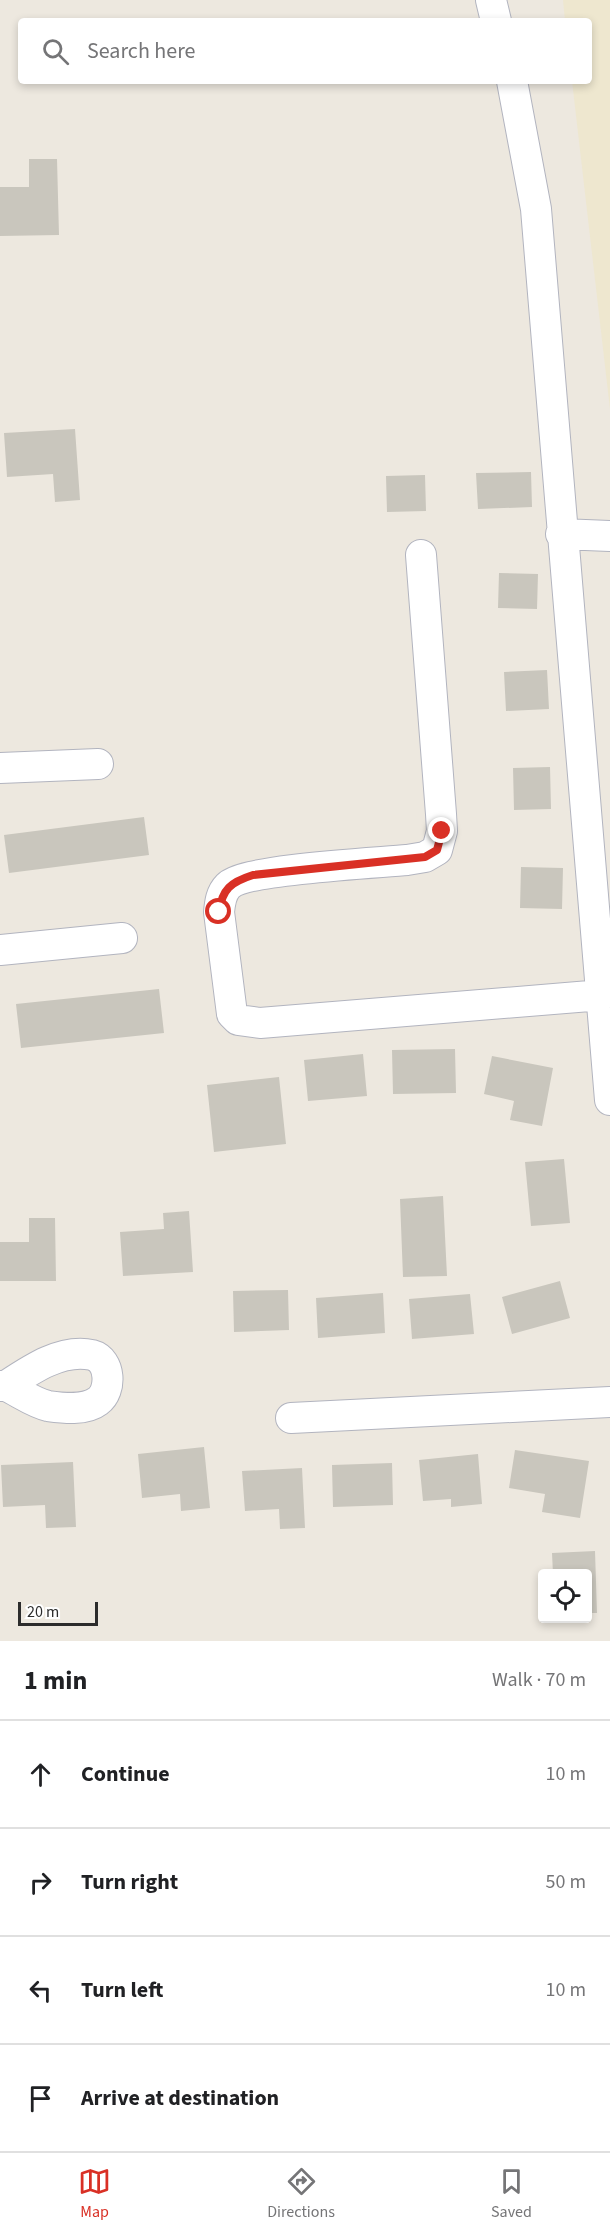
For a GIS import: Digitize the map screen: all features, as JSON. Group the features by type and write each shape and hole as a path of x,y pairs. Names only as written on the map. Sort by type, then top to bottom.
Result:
{"street":[{"path":"490,0 495,18"},
{"path":"513,84 536,209 561,534 602,885 602,995 610,1100"},
{"path":"561,534 610,536"},
{"path":"421,555 442,831 437,850 425,857 407,860 253,875 228,885 221,896 219,912 232,1014 238,1020 260,1023 602,995"},
{"path":"0,768 98,764"},
{"path":"0,950 122,938"},
{"path":"291,1418 610,1402"}],"shaded area":[{"path":"563,0 610,0 610,409 572,84 592,84 592,18 565,18"}],"building":[{"path":"29,159 57,159 59,235 0,236 0,187 29,187"},
{"path":"75,429 80,500 55,502 53,474 7,477 4,433"},
{"path":"531,472 532,507 478,509 476,473"},
{"path":"425,475 426,511 387,512 386,476"},
{"path":"499,573 538,574 537,609 498,608"},
{"path":"547,670 549,709 506,711 504,672"},
{"path":"550,767 551,809 514,810 513,768"},
{"path":"144,817 149,855 9,873 4,835"},
{"path":"521,867 563,868 562,909 520,908"},
{"path":"159,989 164,1033 21,1048 16,1004"},
{"path":"455,1049 456,1093 393,1094 392,1050"},
{"path":"363,1054 367,1096 308,1101 304,1060"},
{"path":"492,1056 553,1068 542,1126 510,1120 514,1101 484,1094"},
{"path":"279,1077 286,1144 214,1152 207,1085"},
{"path":"564,1159 570,1223 531,1226 525,1162"},
{"path":"443,1196 447,1276 403,1277 400,1199"},
{"path":"189,1211 193,1272 123,1276 120,1232 164,1229 163,1213"},
{"path":"29,1218 55,1218 56,1281 0,1281 0,1242 29,1242"},
{"path":"560,1281 570,1318 512,1334 502,1297"},
{"path":"288,1290 289,1330 234,1332 233,1291"},
{"path":"383,1293 385,1333 318,1338 316,1298"},
{"path":"470,1294 474,1334 412,1339 409,1299"},
{"path":"204,1447 210,1508 181,1511 180,1494 142,1498 138,1454"},
{"path":"515,1450 589,1461 580,1518 542,1512 545,1494 509,1488"},
{"path":"478,1454 482,1504 451,1507 451,1499 423,1501 419,1460"},
{"path":"73,1462 76,1527 46,1528 45,1505 3,1507 1,1465"},
{"path":"392,1463 393,1505 333,1507 332,1465"},
{"path":"302,1468 305,1528 280,1529 279,1509 245,1511 242,1471"},
{"path":"595,1551 597,1613 592,1613 592,1569 553,1569 552,1553"}],"route":[{"path":"219,912 221,896 228,885 239,879 253,875 425,857 437,850 442,831"}]}
